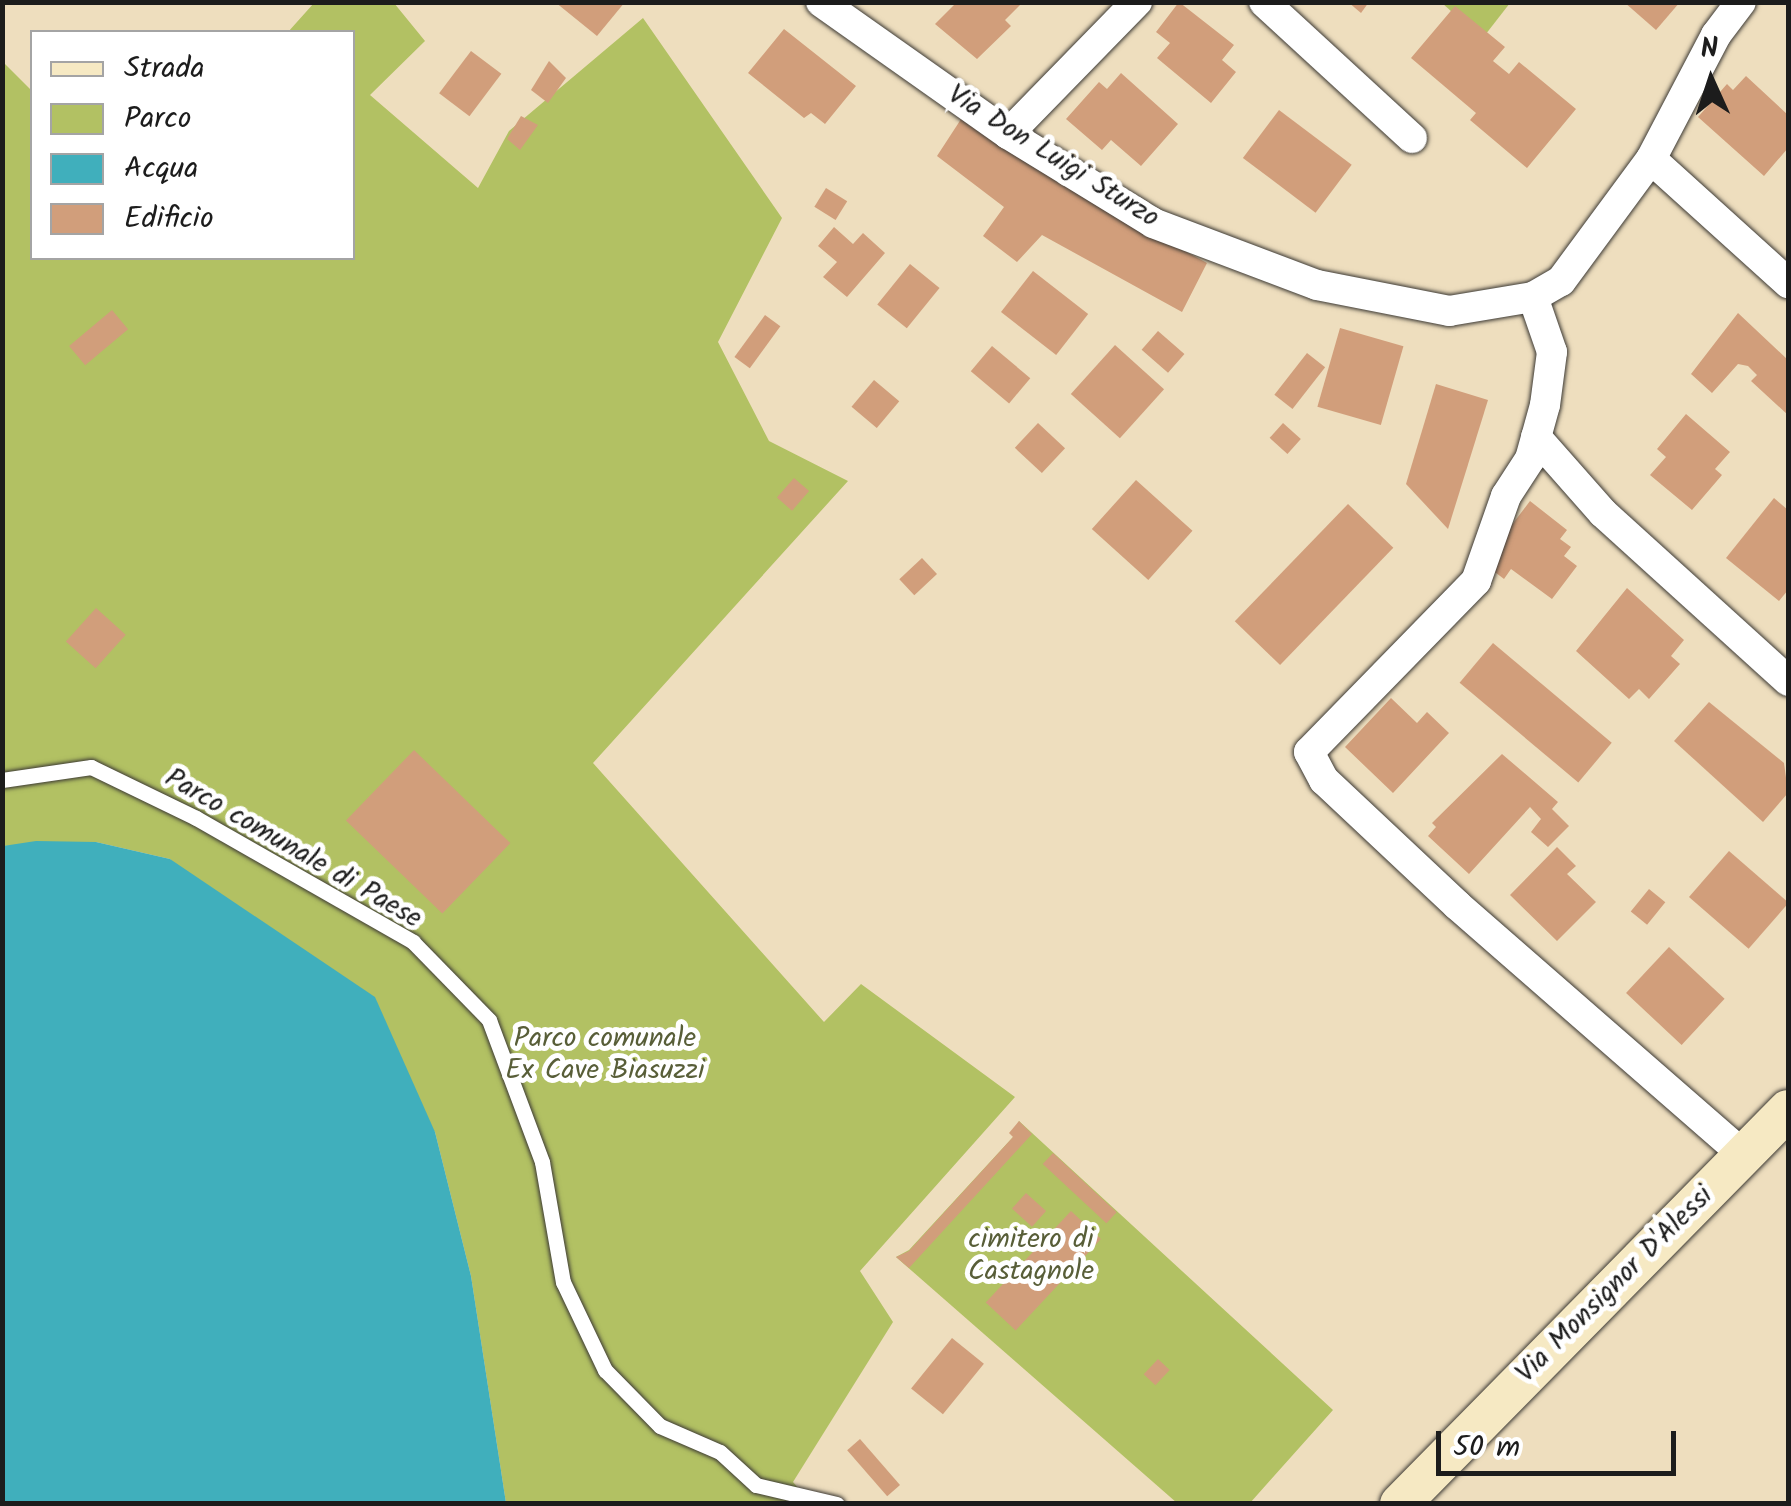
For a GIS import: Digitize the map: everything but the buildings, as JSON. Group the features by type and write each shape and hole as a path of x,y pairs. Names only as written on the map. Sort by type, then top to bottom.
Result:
{"main road":[{"name":"Via Monsignor D'Alessi","path":"1400,1504 1788,1110"}],"street":[{"name":"Via Don Luigi Sturzo","path":"820,2 1008,134 1153,223 1253,265 1450,311 1534,297 1561,282 1651,159 1716,35 1741,2"},
{"path":"1008,134 1137,2"},
{"path":"1264,2 1412,138"},
{"path":"1651,159 1788,284"},
{"path":"1534,297 1552,352 1536,437 1506,496 1476,581 1309,752 1324,780 1457,905 1744,1155"},
{"path":"1536,437 1603,513 1788,681"}],"lane":[{"name":"Parco comunale di Paese","path":"2,780 90,767 196,818 413,942 489,1020 542,1162 563,1282 605,1370 660,1426 720,1452 756,1485 837,1504"}],"green space":[{"name":"Parco comunale Ex Cave Biasuzzi","path":"314,3 394,3 425,41 370,95 478,188 509,131 643,18 782,218 718,342 769,441 848,481 593,763 824,1022 861,984 1015,1097 860,1271 893,1322 793,1482 811,1503 506,1503 471,1276 435,1132 170,859 96,842 3,846 2,61 30,89 30,260 355,260 355,30 290,30"},
{"path":"1442,3 1510,3 1482,39"},
{"name":"cimitero di Castagnole","path":"1019,1121 1333,1410 1250,1503 1177,1503 896,1257 909,1250 1013,1137"}],"water":[{"path":"36,841 96,842 170,859 375,997 435,1132 471,1276 506,1503 3,1503 3,846"}]}
